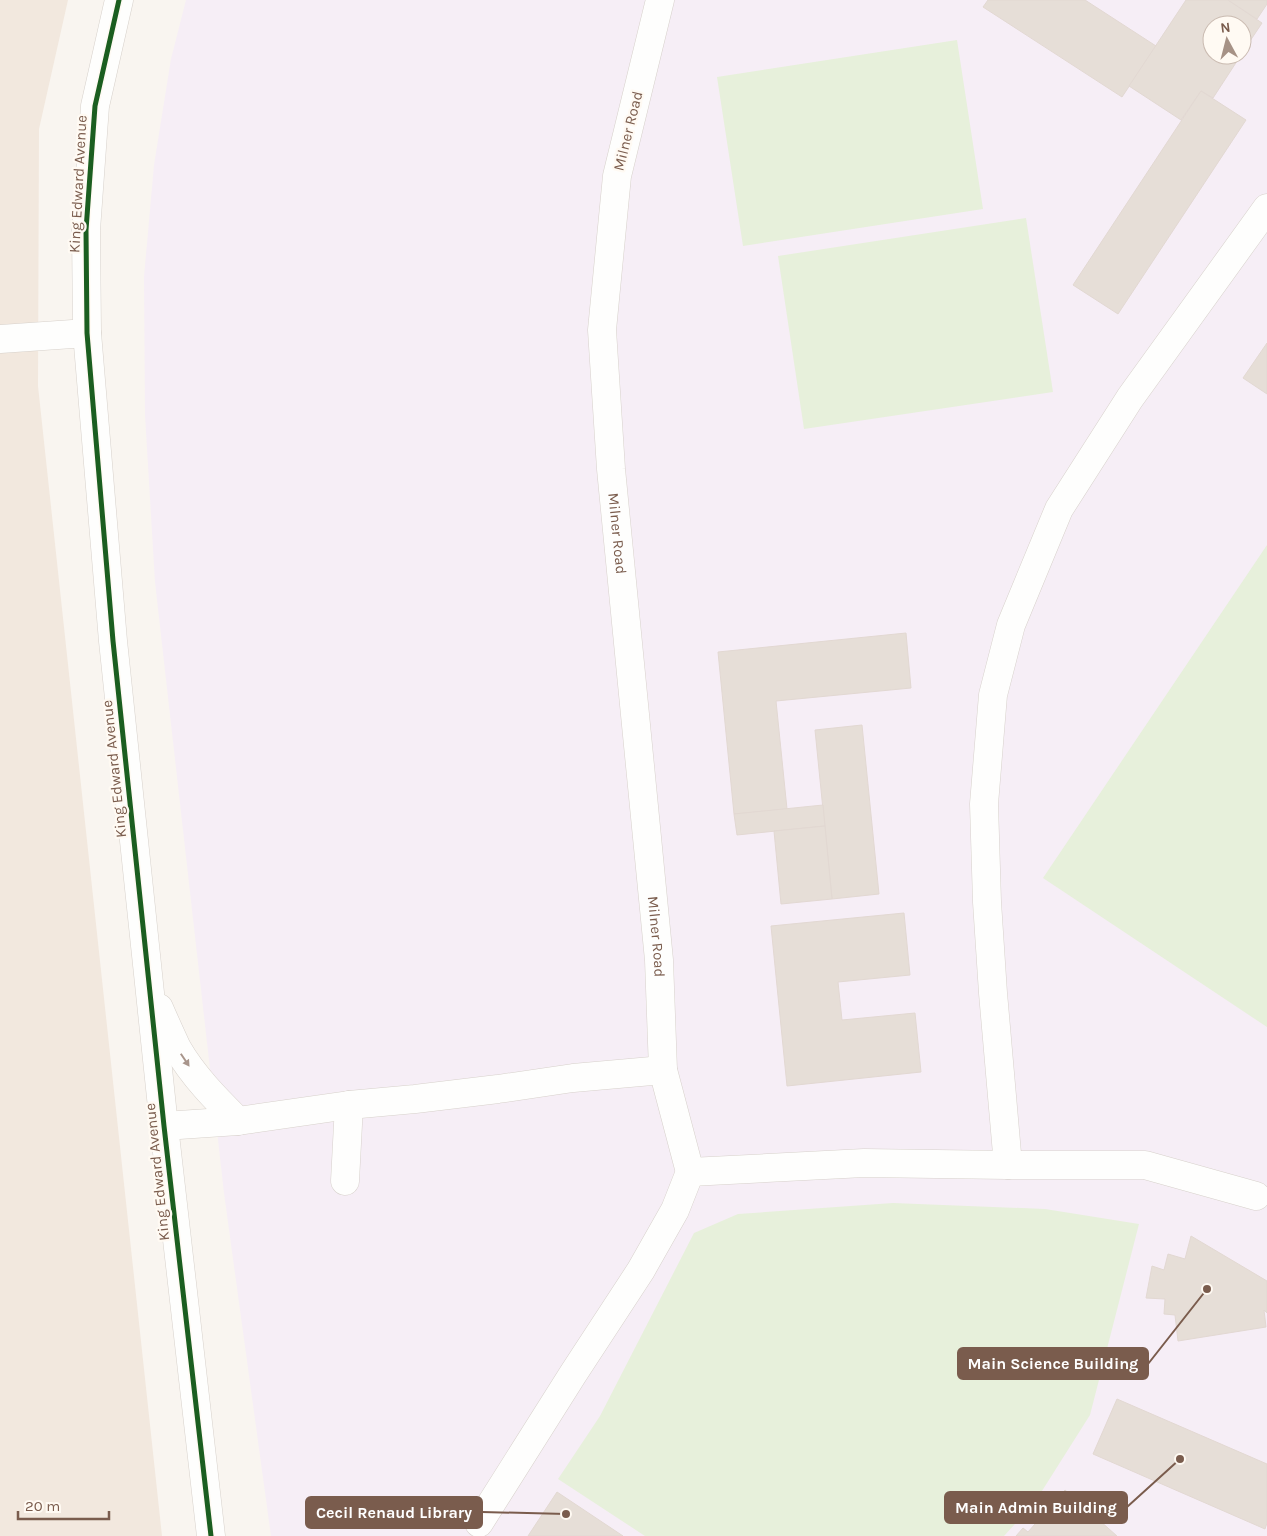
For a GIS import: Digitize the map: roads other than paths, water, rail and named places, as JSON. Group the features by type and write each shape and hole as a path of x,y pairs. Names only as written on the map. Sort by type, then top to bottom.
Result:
{"street":[{"name":"King Edward Avenue","path":"119,0 97,97 94,124 86,230 88,333 113,641 164,1126 211,1536"},
{"name":"Milner Road","path":"660,0 617,176 602,330 611,469 659,960 663,1070 690,1172"},
{"path":"1008,1165 992,984 984,804 993,695 1011,625 1059,509 1130,398 1267,208"},
{"path":"0,339 88,333"},
{"path":"149,984 178,1049 214,1096 238,1120"},
{"path":"164,1126 238,1120 573,1078 663,1070"},
{"path":"345,1181 349,1105"},
{"path":"479,1523 641,1270 675,1210 690,1172 864,1163 1145,1165 1256,1196"}],"place":[{"name":"Main Science Building","path":"1207,1289"},
{"name":"Main Admin Building","path":"1180,1459"},
{"name":"Cecil Renaud Library","path":"566,1514"}]}
